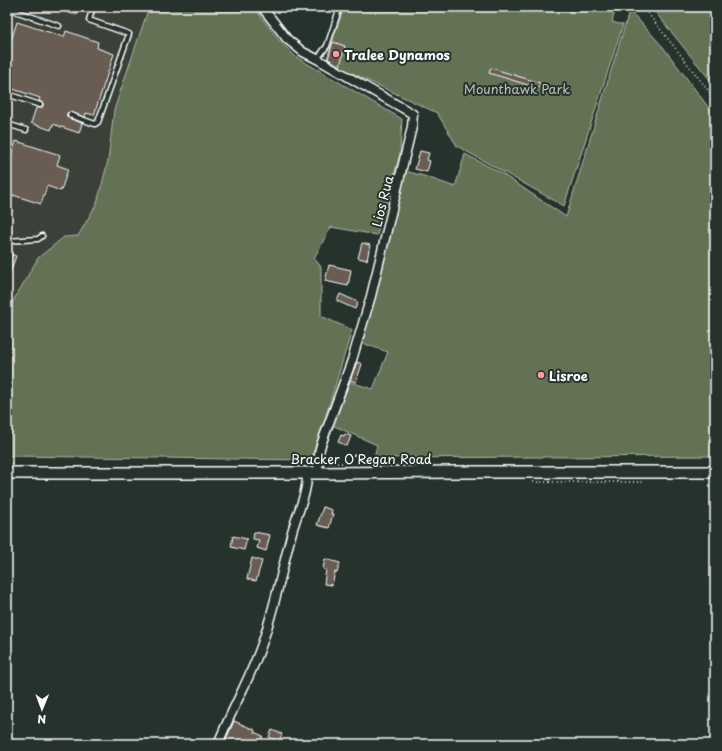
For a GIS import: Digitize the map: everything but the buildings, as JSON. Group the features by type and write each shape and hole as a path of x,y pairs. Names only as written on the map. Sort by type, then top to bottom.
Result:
{"main road":[{"name":"Bracker O'Regan Road","path":"7,473 715,472"}],"street":[{"name":"Lios Rua","path":"262,7 287,39 303,52 317,58 413,114 412,127 371,296 352,360 321,445 313,473"},
{"path":"218,744 259,652 273,610 293,527 307,479 313,473"}],"lane":[{"path":"70,115 94,124 98,122 129,34 89,20 93,7"},
{"path":"317,58 327,46 340,7"},
{"path":"8,10 59,26"},
{"path":"7,94 40,105"},
{"path":"7,124 26,130"},
{"path":"7,241 38,239 42,236"}],"path":[{"path":"643,7 715,100"}],"shaded area":[{"path":"7,7 149,7 114,110 108,161 97,203 78,236 64,237 38,258 12,303 7,340"}],"green space":[{"path":"149,7 254,7 278,39 296,57 402,119 400,154 377,235 331,227 314,258 321,267 321,316 352,330 311,460 7,456 7,340 12,303 38,258 64,237 78,236 97,203 108,161 114,110"},
{"name":"Mounthawk Park","path":"344,7 616,7 612,22 623,25 564,206 457,146 437,113 326,61"},
{"path":"651,7 715,7 715,86"},
{"path":"629,12 635,16 663,47 715,116 715,456 374,458 377,445 332,425 350,382 373,389 388,352 362,343 405,171 455,187 465,154 501,173 566,217"}],"place":[{"name":"Tralee Dynamos","path":"336,54"},
{"name":"Lisroe","path":"541,375"}]}
